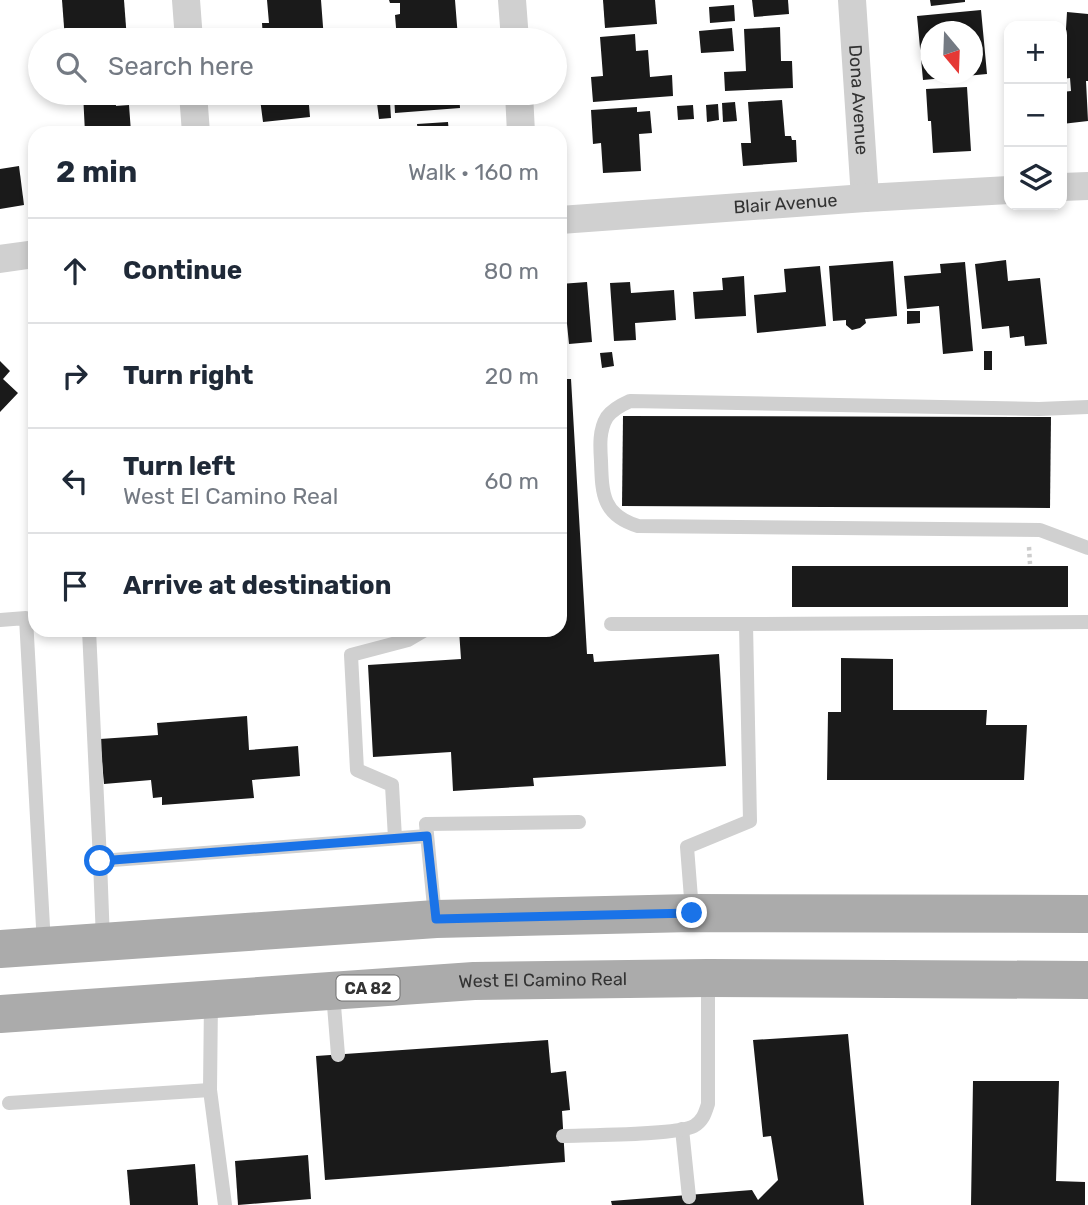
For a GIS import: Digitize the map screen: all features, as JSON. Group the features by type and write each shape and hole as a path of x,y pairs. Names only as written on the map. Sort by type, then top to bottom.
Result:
{"main road":[{"path":"0,949 436,919 692,913 1088,914"},
{"name":"West El Camino Real","path":"0,1014 474,981 708,978 1088,980"}],"street":[{"path":"186,0 188,28"},
{"path":"512,0 514,28"},
{"name":"Dona Avenue","path":"852,0 865,198"},
{"path":"194,105 195,126"},
{"path":"520,105 521,126"},
{"path":"1067,187 1088,186"},
{"name":"Blair Avenue","path":"567,219 1004,190"},
{"path":"0,259 28,255"}],"lane":[{"path":"1088,407 1039,409 630,401 616,408 607,418 600,436 602,490 606,502 625,522 638,526 1040,530 1088,548"},
{"path":"0,620 26,618 45,946"},
{"path":"611,624 1088,622"},
{"path":"692,913 687,847 750,821 746,624"},
{"path":"89,637 103,942"},
{"path":"395,838 392,785 358,770 351,655 413,637"},
{"path":"436,919 426,824 579,822"},
{"path":"100,861 427,836"},
{"path":"563,1136 682,1129 693,1127 704,1117 708,1104 708,978"},
{"path":"332,991 338,1055"},
{"path":"211,998 210,1090 225,1205"},
{"path":"9,1103 210,1090"},
{"path":"682,1129 689,1197"}],"building":[{"path":"62,0 124,0 126,28 64,28"},
{"path":"267,0 321,0 323,28 262,28 262,23 269,23"},
{"path":"389,0 455,0 457,28 396,28 395,15 400,14 400,3 390,3"},
{"path":"603,0 655,0 657,24 605,28"},
{"path":"752,0 788,0 789,14 754,17"},
{"path":"930,0 965,0 965,2 931,6"},
{"path":"734,5 735,21 710,23 709,7"},
{"path":"981,10 982,21 920,21 920,48 917,16"},
{"path":"1067,12 1088,14 1088,121 1067,123 1067,91 1071,91 1070,78 1067,78"},
{"path":"780,27 781,61 792,61 793,88 725,91 724,72 746,71 744,29"},
{"path":"732,28 734,51 701,53 699,31"},
{"path":"983,31 987,74 983,74"},
{"path":"635,34 636,51 648,50 650,77 672,75 673,96 593,102 591,77 603,76 600,37"},
{"path":"967,87 971,151 933,153 926,89"},
{"path":"782,100 785,136 796,140 797,162 743,166 741,143 751,143 748,102"},
{"path":"735,102 737,121 723,122 722,103"},
{"path":"718,104 719,120 707,122 706,105"},
{"path":"84,105 129,105 131,126 85,126"},
{"path":"261,105 309,105 310,117 263,122"},
{"path":"377,105 390,105 391,118 379,119"},
{"path":"395,105 460,105 460,108 395,113"},
{"path":"693,105 694,119 678,120 677,106"},
{"path":"637,107 637,112 650,111 652,133 639,134 641,171 603,173 601,143 593,144 591,110"},
{"path":"448,122 448,126 417,126"},
{"path":"19,166 24,205 0,209 0,169"},
{"path":"1006,260 1008,281 1040,278 1047,344 1025,346 1024,336 1010,338 1009,326 982,329 975,264"},
{"path":"893,261 897,316 865,319 866,323 852,330 846,325 846,320 833,321 829,266"},
{"path":"965,262 973,351 943,354 939,306 907,309 904,276 941,273 940,264"},
{"path":"820,266 826,326 757,333 754,295 786,292 784,269"},
{"path":"744,276 746,316 695,319 693,292 723,290 722,278"},
{"path":"587,282 592,342 569,344 567,283"},
{"path":"630,282 631,293 674,290 676,320 635,323 636,340 614,341 610,283"},
{"path":"907,311 920,311 920,323 907,324"},
{"path":"984,351 992,351 992,370 984,370"},
{"path":"612,352 614,366 602,368 600,353"},
{"path":"0,361 10,371 3,379 18,393 0,412"},
{"path":"567,379 571,379 587,654 593,654 594,662 719,654 726,766 533,778 534,786 453,791 451,752 373,757 368,665 461,659 459,637 567,637"},
{"path":"623,416 1051,417 1050,508 622,506"},
{"path":"792,566 1068,566 1068,607 792,607"},
{"path":"841,658 893,659 893,710 987,710 986,725 1027,725 1024,780 827,780 828,712 841,712"},
{"path":"247,716 249,750 298,746 300,776 252,780 254,798 162,805 162,797 153,798 151,780 104,784 100,739 158,735 157,723"},
{"path":"848,1034 864,1205 612,1205 611,1201 752,1190 758,1200 778,1180 771,1136 763,1137 753,1040"},
{"path":"548,1040 551,1073 566,1071 570,1110 562,1111 565,1162 325,1180 316,1056"},
{"path":"973,1081 1059,1081 1056,1181 1085,1182 1085,1205 971,1205"},
{"path":"308,1155 311,1199 238,1205 235,1161"},
{"path":"195,1164 198,1205 130,1205 127,1170"}],"route":[{"path":"100,861 427,836 436,919 692,913"}]}
